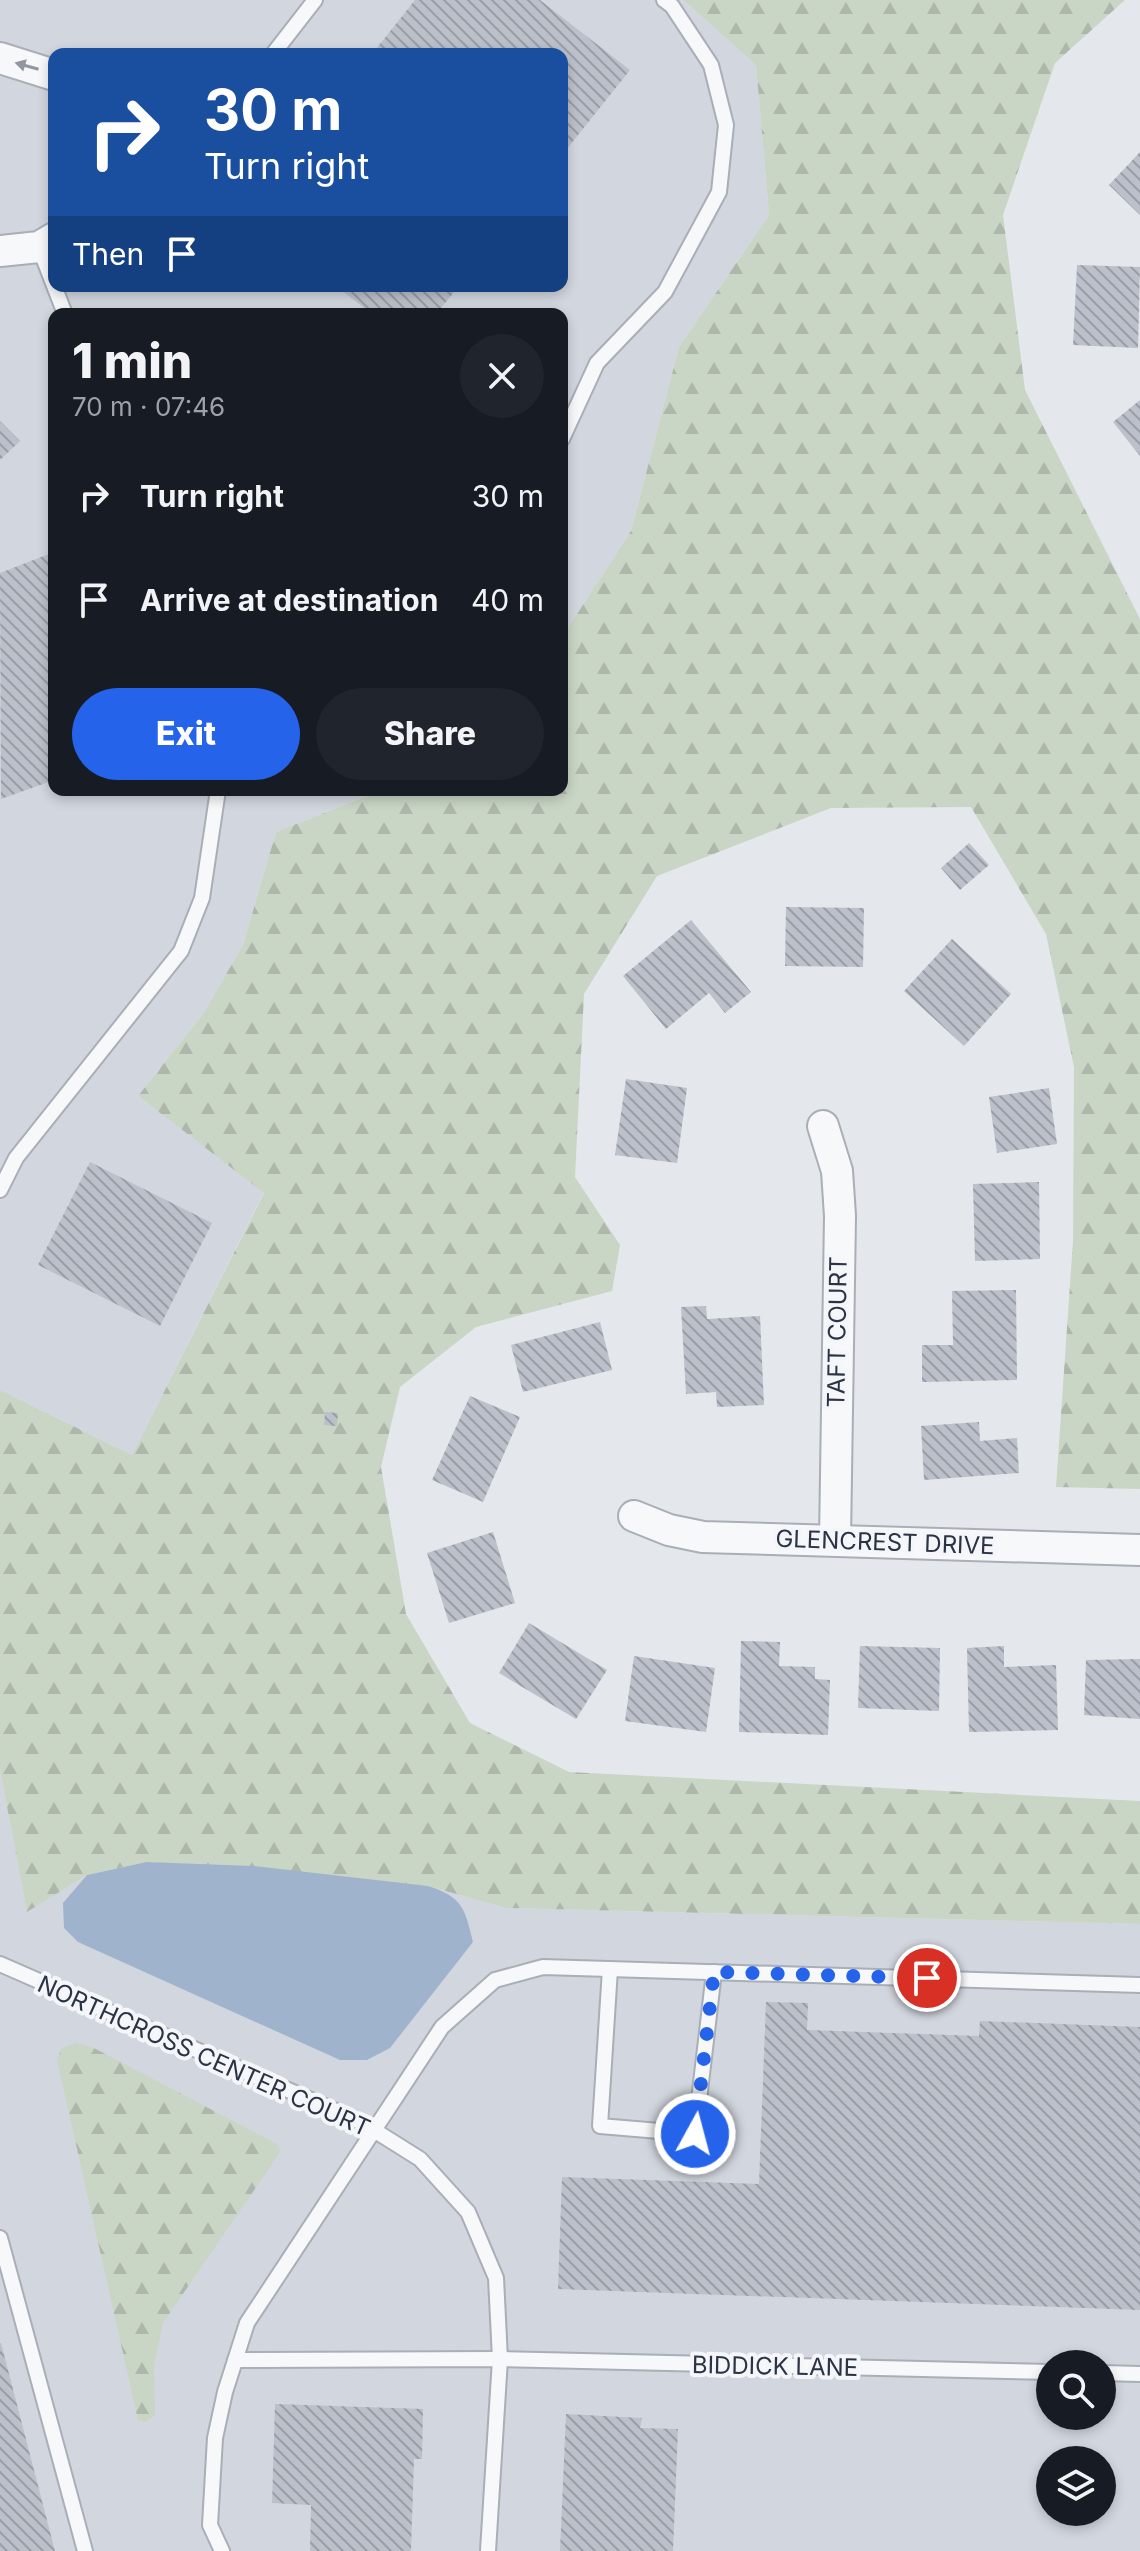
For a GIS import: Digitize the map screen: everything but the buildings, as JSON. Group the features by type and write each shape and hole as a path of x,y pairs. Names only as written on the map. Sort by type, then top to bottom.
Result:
{"street":[{"path":"0,58 48,73"},
{"path":"0,251 47,242"},
{"name":"TAFT COURT","path":"823,1126 837,1171 840,1216 835,1540"},
{"name":"GLENCREST DRIVE","path":"634,1516 669,1530 703,1537 1140,1550"}],"lane":[{"path":"278,48 315,0"},
{"path":"568,426 597,363 665,292 719,192 726,125 711,65 672,6 664,0"},
{"path":"0,1190 16,1158 181,951 202,898 217,796"},
{"name":"NORTHCROSS CENTER COURT","path":"0,1964 361,2122 420,2159 468,2212 496,2278 500,2359 488,2551"},
{"path":"222,2551 210,2525 215,2438 247,2323 442,2027 495,1980 543,1967 1140,1985"},
{"path":"610,1969 600,2126 695,2134 714,1972"},
{"path":"0,2238 85,2551"},
{"name":"BIDDICK LANE","path":"235,2360 500,2359 1036,2372"},
{"path":"1116,2373 1140,2374"}],"shaded area":[{"path":"0,0 683,0 756,65 769,215 679,347 631,531 568,628 568,308 48,308 48,796 367,796 276,832 243,945 203,1014 138,1096 264,1192 132,1455 0,1390"},
{"path":"0,1770 27,1911 87,1875 428,1886 505,1908 1140,1924 1140,2551 0,2551"}],"green space":[{"path":"683,0 1125,0 1055,63 1003,215 1025,390 1140,619 1140,1489 1056,1487 1073,1241 1074,1067 1046,934 971,807 831,808 657,876 584,994 575,1177 620,1245 612,1291 476,1327 400,1387 381,1467 406,1614 470,1723 569,1772 1140,1801 1140,1924 505,1908 428,1886 146,1862 87,1875 27,1912 0,1770 0,1390 132,1455 264,1193 138,1096 203,1014 243,945 276,832 367,796 568,796 568,628 631,531 679,347 769,215 756,65"},
{"path":"75,2043 92,2047 277,2144 281,2151 163,2323 154,2366 155,2415 146,2422 138,2420 57,2060 61,2049"}],"water":[{"path":"146,1862 253,1866 428,1886 449,1895 461,1906 473,1942 390,2048 367,2060 340,2060 78,1942 64,1928 63,1903 87,1875"}],"route":[{"path":"695,2134 714,1972 927,1978"}]}
